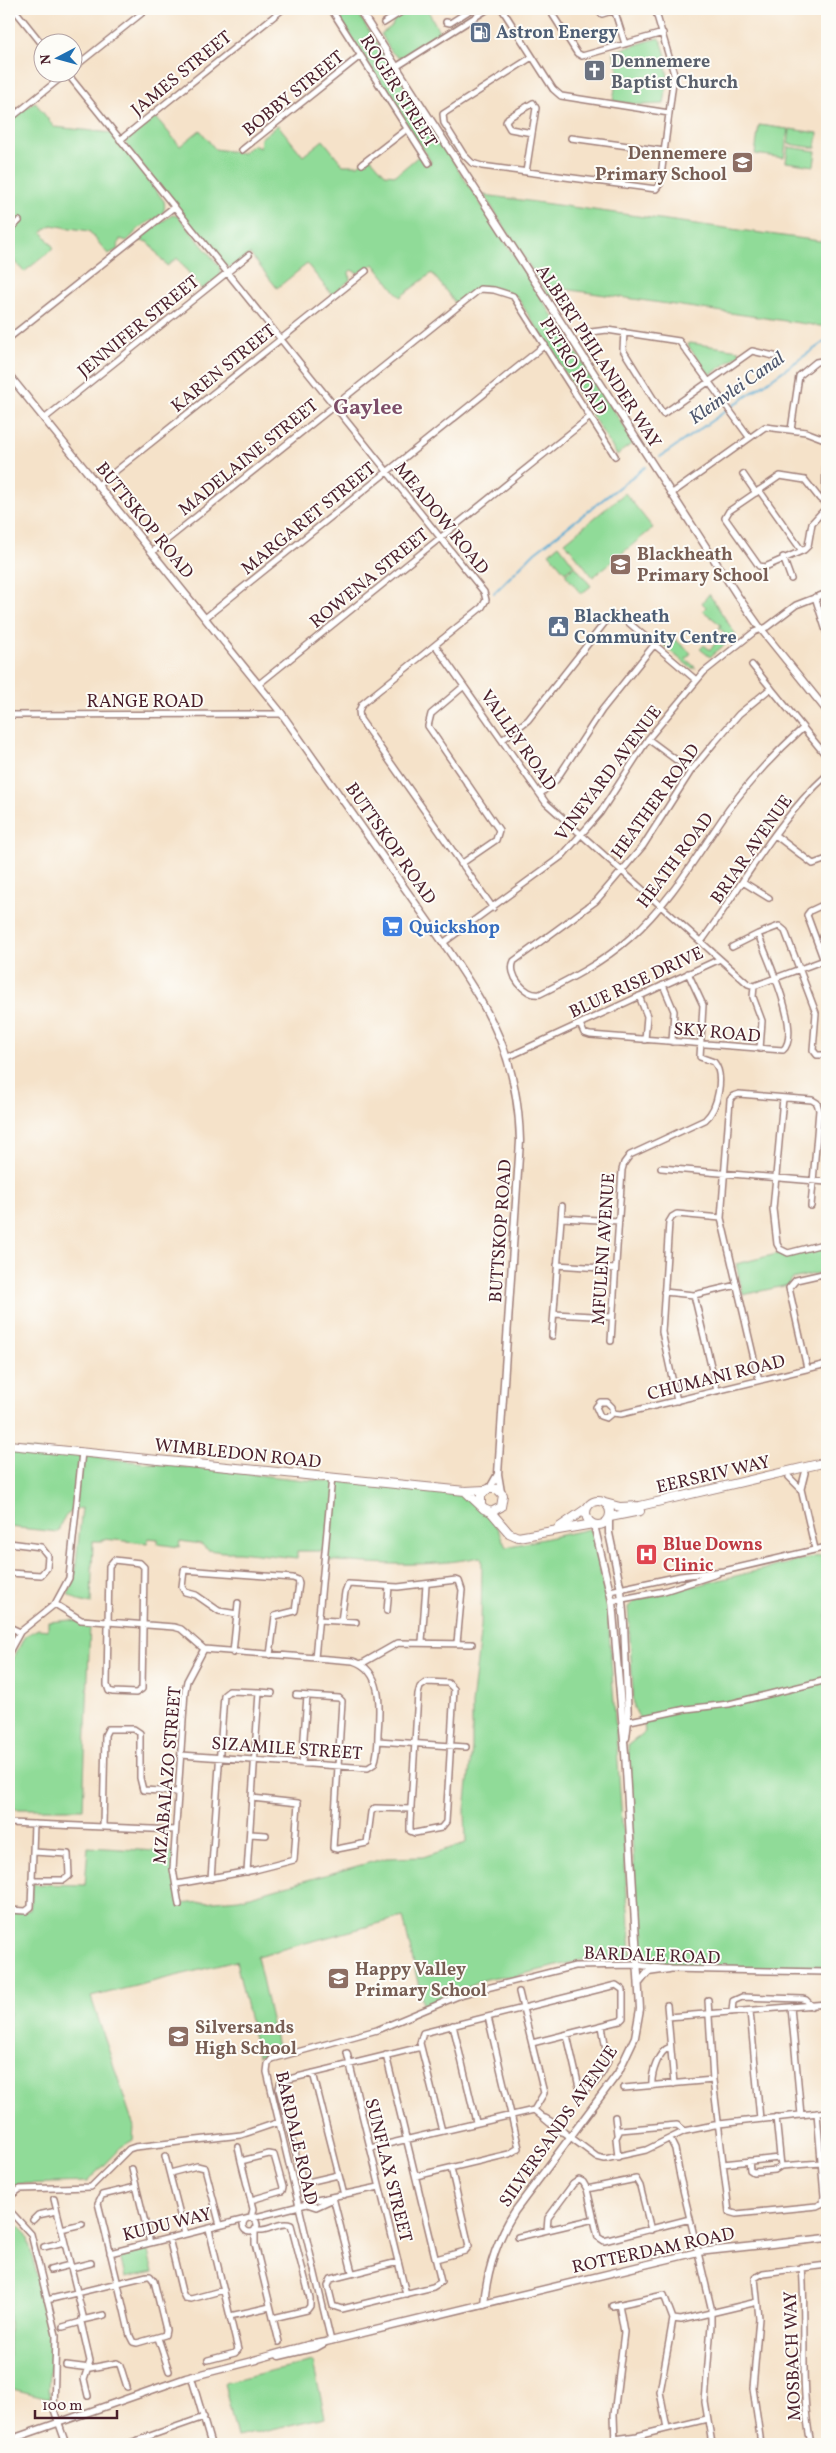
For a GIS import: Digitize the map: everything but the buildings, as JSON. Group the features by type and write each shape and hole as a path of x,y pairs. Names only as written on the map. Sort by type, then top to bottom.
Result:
{"main road":[{"name":"WIMBLEDON ROAD","path":"9,1445 465,1491 487,1489"},
{"name":"EERSRIV WAY","path":"605,1502 620,1506 640,1506 827,1462"},
{"name":"EERSRIV WAY","path":"609,1518 827,1467"},
{"path":"481,1504 481,1496 487,1489 501,1492 504,1499 502,1506 505,1528"},
{"path":"465,1491 491,1512 509,1533 518,1537 556,1529 594,1524 602,1525 609,1518 609,1508 605,1502 595,1501 571,1521 556,1529"},
{"path":"491,1512 502,1506"},
{"path":"587,1508 586,1517 594,1524"}],"street":[{"path":"14,9 32,32"},
{"path":"82,61 147,9"},
{"name":"JAMES STREET","path":"120,140 283,9"},
{"name":"ROGER STREET","path":"331,9 429,163"},
{"name":"ALBERT PHILANDER WAY","path":"359,9 671,494 761,629 827,711"},
{"path":"384,22 406,9"},
{"path":"446,22 450,22 472,9"},
{"path":"396,67 488,9"},
{"path":"502,9 555,92 564,98 670,113"},
{"path":"549,9 580,56 587,56 663,33"},
{"path":"596,9 602,14 614,10 625,44"},
{"path":"532,58 442,116 452,135 472,163 653,190 659,187 674,74 655,9"},
{"name":"BOBBY STREET","path":"242,150 360,56"},
{"path":"11,118 56,82"},
{"name":"MEADOW ROAD","path":"74,82 475,580 486,597 482,607 362,704 359,713 360,719 493,908"},
{"path":"526,172 532,133 536,106 533,103 508,118 506,122 511,130 532,133"},
{"path":"362,164 407,129"},
{"path":"571,138 664,151"},
{"path":"9,338 174,207"},
{"path":"9,230 19,222"},
{"name":"JENNIFER STREET","path":"44,419 249,255"},
{"name":"KAREN STREET","path":"97,486 366,271"},
{"name":"MADELAINE STREET","path":"152,552 474,292 485,289 508,293"},
{"name":"PETRO ROAD","path":"508,293 513,296 615,456"},
{"path":"591,332 607,330 677,340 749,437"},
{"path":"624,332 623,350 667,421"},
{"name":"MARGARET STREET","path":"205,618 545,345"},
{"path":"663,414 752,351 774,356"},
{"path":"791,430 799,376 816,362 827,360"},
{"name":"BUTTSKOP ROAD","path":"9,376 282,714 443,943 485,1005 496,1026 508,1057 516,1091 520,1141 498,1474 501,1492"},
{"name":"ROWENA STREET","path":"259,684 590,417"},
{"path":"671,494 765,427 811,433 827,440"},
{"path":"826,501 820,499 806,481 780,476 727,512 726,520 759,566 765,566 783,557 802,551 808,546 812,523 826,509 827,450"},
{"path":"743,474 758,491 802,551"},
{"path":"783,557 790,578"},
{"name":"VINEYARD AVENUE","path":"443,943 552,865 582,834 604,807 648,739 696,680 737,645 796,605 827,593"},
{"path":"815,597 827,634"},
{"path":"502,740 528,720 606,621 616,616 622,617 696,680"},
{"name":"VALLEY ROAD","path":"435,645 540,794 720,959"},
{"path":"540,794 556,780 602,710 654,645"},
{"path":"752,664 827,757"},
{"path":"461,864 496,840 499,830 428,726 431,714 464,686"},
{"name":"HEATHER ROAD","path":"512,964 519,956 596,901 643,846 691,771 739,714 771,688"},
{"name":"RANGE ROAD","path":"9,715 282,714"},
{"name":"HEATH ROAD","path":"512,964 514,974 526,992 533,995 540,994 601,961 629,939 683,878 754,776 777,750 803,728"},
{"path":"648,739 691,771"},
{"name":"BRIAR AVENUE","path":"701,942 775,835 806,794 827,775"},
{"path":"775,835 813,864 827,859"},
{"path":"743,882 769,898"},
{"path":"827,903 810,911 808,915 826,960 827,969"},
{"path":"732,946 776,926 782,928 816,1013 813,1050 817,1055 827,1055"},
{"name":"SKY ROAD","path":"580,1024 587,1035 782,1050 787,1045 789,1015 758,934"},
{"name":"BLUE RISE DRIVE","path":"508,1057 720,959 748,984 754,986"},
{"path":"760,1049 762,1021 753,997 754,986 826,960"},
{"path":"688,973 703,1005 700,1044"},
{"path":"663,985 674,1011 672,1042"},
{"path":"639,996 647,1016 645,1040"},
{"name":"MFULENI AVENUE","path":"611,1341 622,1170 627,1158 705,1120 712,1111 717,1096 719,1072 714,1062 700,1057 700,1044"},
{"path":"759,1380 721,1218 730,1100 733,1096 739,1094 812,1100 819,1107 811,1206"},
{"path":"782,1098 773,1219 780,1249 788,1253 827,1243"},
{"path":"661,1168 827,1182"},
{"path":"552,1336 562,1206"},
{"path":"677,1400 662,1339 670,1219 677,1214 721,1218"},
{"path":"561,1218 619,1221"},
{"path":"557,1265 615,1269"},
{"path":"807,1368 789,1288 796,1280 826,1273 827,1287"},
{"path":"664,1292 694,1295 737,1285"},
{"path":"694,1295 717,1391"},
{"path":"554,1314 612,1317"},
{"name":"CHUMANI ROAD","path":"612,1413 621,1414 827,1364"},
{"path":"9,1652 20,1632 55,1604 69,1578 82,1452"},
{"path":"806,1473 801,1489 815,1549"},
{"name":"BUTTSKOP ROAD","path":"487,1489 498,1474"},
{"path":"315,1658 332,1477"},
{"path":"789,1477 801,1489"},
{"name":"SILVERSANDS AVENUE","path":"485,2303 491,2265 504,2229 567,2135 618,2073 630,2049 640,2009 640,1984 637,1965 624,1753 622,1600 610,1542 609,1518"},
{"name":"SILVERSANDS AVENUE","path":"594,1524 612,1601 625,1722"},
{"path":"9,1543 41,1547 48,1556 46,1568 41,1575 9,1573"},
{"path":"612,1601 682,1585 724,1571 827,1546"},
{"path":"118,1560 140,1562 144,1567 144,1624 142,1689 139,1693 113,1692 108,1688 108,1623 109,1566 112,1561 118,1560"},
{"path":"237,1614 219,1611 196,1595 185,1592 182,1588 184,1570 189,1568 276,1576 298,1580 295,1611 275,1616 270,1655"},
{"path":"610,1591 680,1576 724,1571"},
{"path":"680,1576 682,1585"},
{"path":"341,1621 347,1585 389,1587 426,1585 456,1580 459,1582 462,1590 457,1644"},
{"path":"422,1642 426,1585"},
{"path":"387,1611 389,1587"},
{"path":"233,1653 238,1603"},
{"path":"55,1604 75,1618 108,1623 144,1624 181,1629 204,1649 233,1653 353,1661 361,1664 398,1643 472,1644"},
{"path":"319,1620 356,1622"},
{"path":"9,1626 20,1632"},
{"name":"MZABALAZO STREET","path":"180,1905 177,1884 173,1875 186,1687 204,1649"},
{"name":"SIZAMILE STREET","path":"181,1756 372,1767 376,1760 378,1741 378,1692 372,1678 361,1664"},
{"path":"625,1722 686,1709 729,1704 827,1680"},
{"path":"427,1682 448,1683 454,1689 445,1824 439,1829 412,1832 410,1828 416,1743 420,1687 427,1682"},
{"path":"211,1878 224,1693 229,1691 272,1693"},
{"path":"247,1872 259,1692"},
{"path":"296,1695 341,1700 333,1844 335,1849 367,1843 371,1812 375,1808 411,1809"},
{"path":"302,1764 307,1696"},
{"path":"103,1826 105,1735 108,1729 134,1729 140,1733 140,1778 143,1790 178,1792"},
{"path":"378,1741 466,1747"},
{"path":"177,1884 293,1862 296,1855 298,1803 252,1798"},
{"path":"9,1823 175,1830"},
{"path":"9,1910 30,1910 33,1880 34,1824"},
{"path":"250,1834 266,1835"},
{"path":"33,1852 68,1854 69,1876 64,1880 33,1880"},
{"name":"BARDALE ROAD","path":"328,2342 267,2069 269,2061 274,2057 380,2028 473,1991 575,1966 637,1965 669,1970 827,1972"},
{"path":"640,1984 642,1976 648,1972 669,1970"},
{"path":"442,2131 420,2037 424,2032 619,1986 623,1990 625,1995 621,2020 532,2043"},
{"path":"519,1992 544,2094 534,2110"},
{"path":"732,2012 733,2002 742,1997 802,1998 812,2006"},
{"path":"708,2000 713,2080 729,2212 736,2214 819,2206 824,2200 817,2114"},
{"path":"668,2017 827,2004"},
{"path":"667,2005 674,2084"},
{"path":"791,2008 801,2115"},
{"path":"750,2011 760,2119"},
{"path":"416,2176 517,2150 519,2144 488,2017"},
{"path":"453,2025 476,2122"},
{"path":"567,2035 580,2087 583,2090 588,2089 608,2061 602,2026"},
{"path":"338,2175 308,2182 302,2178 280,2084 285,2080 422,2047"},
{"path":"652,2086 652,2077 662,2051 670,2047"},
{"name":"SUNFLAX STREET","path":"346,2052 406,2294"},
{"path":"386,2055 436,2259 440,2284 340,2310 332,2305 329,2281 333,2278 398,2262"},
{"path":"313,2073 338,2175 337,2197 352,2272"},
{"path":"624,2088 713,2080"},
{"path":"370,2148 534,2110 598,2158 618,2157 646,2150 685,2131 719,2124 827,2112"},
{"path":"616,2117 618,2157"},
{"path":"776,2117 781,2166"},
{"path":"9,2197 20,2189 91,2187 129,2149 135,2147 241,2136 279,2122"},
{"path":"617,2134 625,2129 677,2125 685,2131"},
{"path":"670,2139 675,2146 711,2314 705,2402 712,2444"},
{"path":"238,2147 253,2210 244,2228 255,2244"},
{"path":"241,2161 269,2154 274,2155 277,2159 283,2187 282,2191 251,2200"},
{"path":"166,2156 185,2234"},
{"path":"723,2164 780,2158"},
{"path":"750,2161 750,2170 753,2172 775,2170 781,2166 821,2163"},
{"path":"170,2173 197,2166 204,2168 220,2225"},
{"path":"436,2259 465,2251 469,2246 451,2168"},
{"path":"132,2169 150,2243"},
{"path":"587,2190 636,2179 640,2186 651,2230"},
{"path":"547,2230 547,2220 573,2184 581,2181 587,2190 598,2237 605,2242 690,2219"},
{"path":"48,2300 118,2283 147,2276 153,2280 166,2330 165,2335 137,2343 133,2342 130,2336 118,2283 110,2252 98,2199 104,2195 136,2187"},
{"name":"KUDU WAY","path":"110,2252 379,2187"},
{"path":"54,2199 77,2293 90,2361 90,2368 84,2379 88,2396"},
{"path":"9,2210 31,2234 48,2300 57,2342 54,2406 66,2444"},
{"path":"253,2210 262,2214 255,2230 255,2244 279,2342"},
{"path":"34,2220 38,2215 57,2211"},
{"path":"250,2218 270,2228 288,2224 293,2228 311,2302 306,2310 273,2318"},
{"path":"518,2237 594,2219"},
{"name":"KUDU WAY","path":"231,2223 249,2232 270,2228"},
{"path":"61,2229 82,2224"},
{"path":"208,2360 237,2352 236,2338 209,2228"},
{"path":"169,2238 185,2298 191,2299 224,2290"},
{"name":"ROTTERDAM ROAD","path":"9,2440 192,2376 254,2360 309,2350 328,2342 698,2252 827,2238"},
{"path":"44,2247 64,2242"},
{"path":"50,2270 91,2263"},
{"path":"761,2444 754,2388 758,2354 759,2316 756,2302 756,2276 802,2267 827,2265"},
{"name":"MOSBACH WAY","path":"802,2267 805,2305 804,2390 811,2444"},
{"path":"612,2306 664,2295 673,2319 660,2392 667,2428"},
{"path":"673,2319 678,2321 756,2302"},
{"path":"619,2304 624,2332 615,2412 615,2442 707,2419"},
{"path":"230,2316 270,2307"},
{"path":"63,2326 104,2315"},
{"path":"158,2338 170,2371"},
{"path":"66,2366 90,2368 118,2363 127,2387"},
{"path":"192,2376 212,2444"},
{"path":"127,2444 204,2417"}],"green space":[{"path":"334,9 355,9 634,442 617,455 517,297 491,287 471,293 456,304 432,273 400,297 374,264 358,273 351,270 349,272 350,280 332,295 307,264 277,288 250,254 230,268 222,263 125,143 126,139 154,115 180,146 200,130 215,149 242,153 253,145 260,148 261,138 278,125 303,156 323,140 343,165 358,165 369,156 385,174 396,175 421,154 427,165 431,162"},
{"path":"410,9 427,9 440,33 406,57 401,57 393,54 381,34 392,26 395,18"},
{"path":"658,38 661,40 667,59 665,62 668,76 664,104 642,105 613,101 618,69 613,52"},
{"path":"35,102 54,127 112,133 164,201 165,206 164,211 158,217 140,228 127,241 120,239 117,250 108,254 89,231 51,225 42,232 54,248 24,272 9,255 9,111 13,117"},
{"path":"759,125 788,129 784,158 755,154"},
{"path":"790,129 818,133 816,148 788,144"},
{"path":"788,147 816,151 814,166 786,162"},
{"path":"484,195 827,242 827,327 564,289 550,298"},
{"path":"172,215 178,216 220,267 220,276 202,290 177,258 167,266 148,242 135,240"},
{"path":"688,344 739,350 740,354 710,375 689,347"},
{"path":"625,493 653,528 593,577 565,542"},
{"path":"559,545 574,565 565,572 549,553"},
{"path":"575,566 591,586 581,594 565,574"},
{"path":"709,594 736,635 710,657 700,649 704,645 710,650 724,632 719,628 721,625 703,611 706,607 702,603"},
{"path":"672,637 691,653 686,659 696,668 691,668 664,646"},
{"path":"827,1245 827,1271 792,1279 788,1285 743,1295 736,1264 781,1253 787,1255"},
{"path":"9,1448 305,1480 350,1482 461,1494 493,1519 506,1547 589,1529 594,1536 608,1615 631,1954 626,1958 582,1960 511,1977 489,1978 423,2005 403,1917 257,1956 278,2051 258,2056 236,1961 91,1997 134,2127 133,2140 121,2147 87,2182 18,2184 9,2189 9,1911 30,1910 33,1884 85,1885 88,1847 173,1852 179,1904 239,1899 386,1858 423,1857 466,1843 465,1809 472,1749 472,1705 481,1625 482,1560 480,1557 422,1564 364,1563 325,1560 325,1551 297,1551 297,1558 208,1550 201,1544 180,1541 179,1547 158,1544 158,1539 148,1538 147,1543 103,1539 103,1541 93,1541 91,1604 79,1601 68,1594 74,1581 82,1508 72,1511 66,1516 61,1522 58,1532 9,1527"},
{"path":"827,1554 827,1969 700,1968 648,1964 643,1960 640,1953 629,1796 628,1745 645,1732 644,1725 634,1709 628,1607 636,1600"},
{"path":"71,1620 90,1624 83,1809 12,1809 9,1803 9,1706 13,1659 25,1636 38,1629 48,1630 48,1622"},
{"path":"9,2217 27,2235 51,2333 49,2398 9,2388"},
{"path":"147,2248 153,2272 125,2278 120,2255"},
{"path":"313,2362 325,2417 237,2437 224,2383"},
{"path":"41,2435 44,2444 20,2444"}],"waterway":[{"name":"Kleinvlei Canal","path":"660,457 827,340"},
{"name":"Kleinvlei Canal","path":"494,593 535,552 645,467"}],"place":[{"name":"Astron Energy","path":"480,32"},
{"name":"Dennemere Baptist Church","path":"595,71"},
{"name":"Dennemere Primary School","path":"743,163"},
{"name":"Blackheath Primary School","path":"621,564"},
{"name":"Blackheath Community Centre","path":"558,626"},
{"name":"Quickshop","path":"393,927"},
{"name":"Blue Downs Clinic","path":"647,1554"},
{"name":"Happy Valley Primary School","path":"339,1979"},
{"name":"Silversands High School","path":"179,2037"}],"district":[{"name":"Gaylee","path":"368,406"}]}
